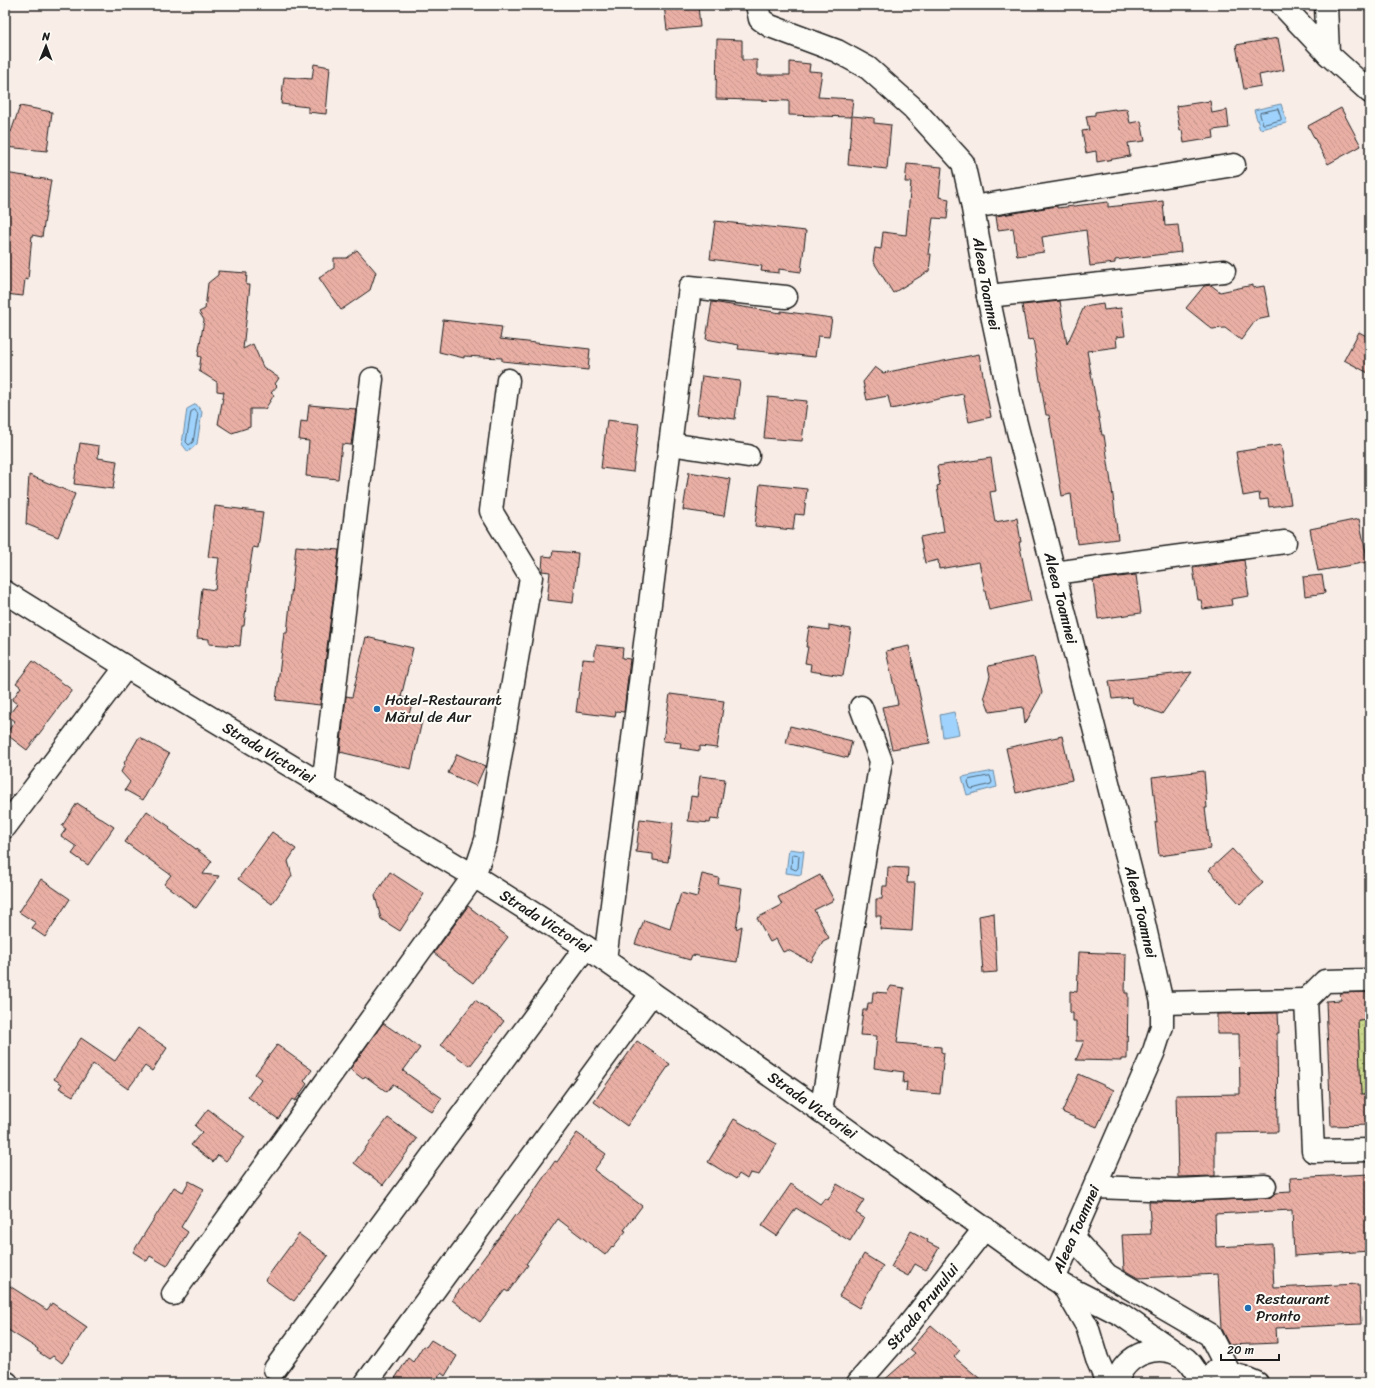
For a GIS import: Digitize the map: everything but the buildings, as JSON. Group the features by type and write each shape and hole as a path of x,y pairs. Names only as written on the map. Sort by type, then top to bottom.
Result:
{"street":[{"name":"Aleea Toamnei","path":"757,5 760,19 770,26 837,50 868,68 913,108 964,163 988,296 1011,404 1143,919 1162,1003 1162,1026 1154,1051 1073,1238 1059,1282"},
{"path":"1282,5 1328,54 1370,92"},
{"path":"1326,5 1328,54"},
{"path":"973,207 1234,165"},
{"path":"988,296 1224,271"},
{"path":"605,960 690,287 786,297"},
{"path":"322,786 372,379"},
{"path":"174,1294 474,876 486,840 531,577 491,511 508,380"},
{"path":"670,444 748,456"},
{"path":"1054,573 1285,542"},
{"name":"Strada Victoriei","path":"5,592 322,786 474,876 586,947 822,1111 1059,1282"},
{"path":"5,827 126,667"},
{"path":"822,1111 881,761 861,707"},
{"path":"275,1369 586,947"},
{"path":"1162,1003 1306,1000 1325,981 1370,980"},
{"path":"366,1383 652,993"},
{"path":"1306,1000 1313,1151 1370,1150"},
{"path":"1095,1187 1176,1190 1265,1186"},
{"name":"Strada Prunului","path":"858,1383 907,1326 985,1228"},
{"path":"1073,1238 1107,1275 1210,1335 1230,1374"},
{"path":"1059,1282 1122,1315 1181,1356 1194,1369 1200,1383"},
{"path":"1059,1282 1088,1326 1096,1359 1110,1383"},
{"path":"1117,1383 1125,1365 1136,1356 1148,1351 1162,1350 1257,1383"}],"green space":[{"path":"1370,1019 1370,1094 1361,1094 1358,1020"}],"water":[{"path":"1281,104 1287,123 1260,129 1254,110"},
{"path":"196,404 202,412 197,444 188,452 182,444 187,409"},
{"path":"954,712 959,734 943,737 940,715"},
{"path":"994,771 997,787 967,795 962,777"},
{"path":"789,849 804,851 801,875 786,873"}],"place":[{"name":"Hotel-Restaurant Mărul de Aur","path":"377,709"},
{"name":"Restaurant Pronto","path":"1248,1308"}]}
